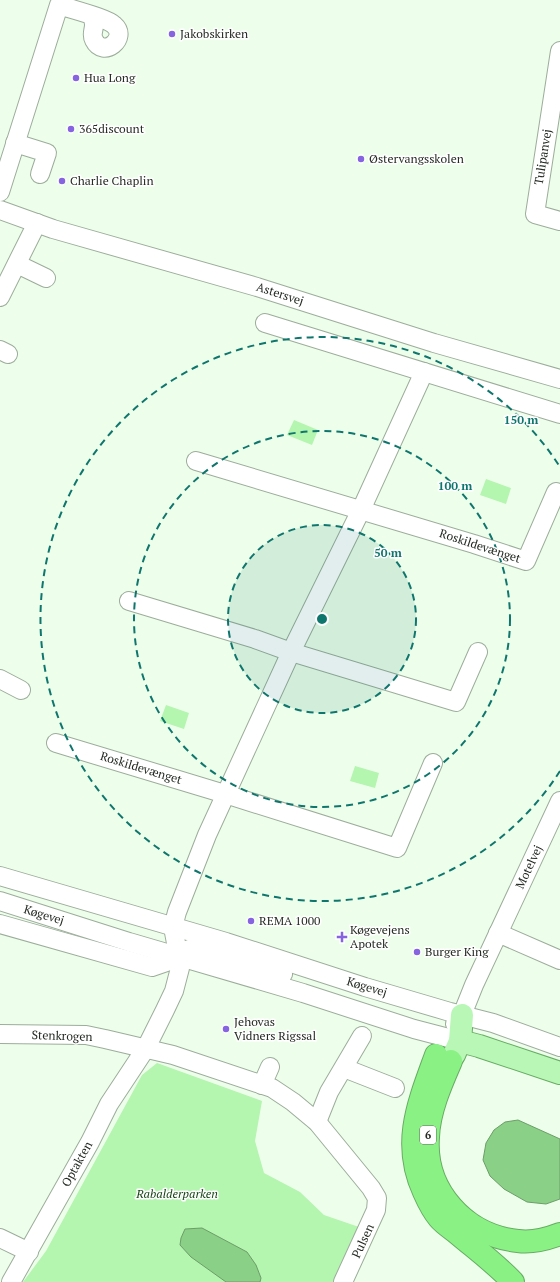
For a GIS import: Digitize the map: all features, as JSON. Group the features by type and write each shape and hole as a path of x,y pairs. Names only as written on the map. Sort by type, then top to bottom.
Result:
{"highway":[{"name":"6","path":"452,1040 433,1111 428,1136 428,1160 432,1175 440,1192 451,1208 470,1225 494,1236 519,1241 544,1240 560,1234"},
{"path":"452,1040 418,1108 413,1133 413,1160 418,1180 427,1200 439,1218 502,1270 513,1282"}],"main road":[{"name":"Køgevej","path":"452,1040 479,1046 560,1073"}],"street":[{"path":"0,192 3,172 15,143 59,3 92,16"},
{"name":"Tulipanvej","path":"560,51 535,214 560,221"},
{"path":"15,143 47,153 40,174"},
{"name":"Astersvej","path":"0,210 53,229 257,287 434,343 560,379"},
{"path":"0,297 37,223"},
{"path":"16,264 46,278"},
{"path":"265,322 560,414"},
{"path":"5,903 59,909 156,937 169,934 173,927 181,900 225,794 291,652 361,510 424,372"},
{"name":"Roskildevænget","path":"196,461 526,561 556,492"},
{"path":"129,601 456,702 478,652"},
{"path":"0,679 21,690"},
{"name":"Roskildevænget","path":"56,743 397,848 433,763"},
{"name":"Motelvej","path":"452,1040 474,985 560,801"},
{"name":"Køgevej","path":"0,876 226,942 365,987 452,1040"},
{"name":"Køgevej","path":"5,903 452,1040 494,1023 560,1047"},
{"path":"0,924 152,967 180,957 187,950 195,947 289,976 316,982 365,987"},
{"path":"173,927 180,957"},
{"path":"498,933 560,960"},
{"name":"Optakten","path":"11,1282 90,1142 109,1104 146,1048 165,1010 177,979 180,968 180,957"},
{"path":"331,1002 378,1007 443,1025 452,1023 452,1040 477,1031 560,1056"},
{"name":"Stenkrogen","path":"0,1034 86,1035 146,1048"},
{"path":"146,1048 173,1055 272,1088 293,1102 317,1122 329,1092 362,1036"},
{"path":"262,1085 270,1067"},
{"path":"344,1068 395,1088"},
{"name":"Pulsen","path":"317,1122 371,1188 377,1198 376,1210 344,1282"},
{"path":"0,1238 29,1252"}],"green space":[{"path":"294,420 318,430 312,445 287,435"},
{"path":"486,479 511,488 506,504 480,495"},
{"path":"166,705 189,713 184,729 160,721"},
{"path":"355,766 379,773 375,788 350,781"},
{"name":"Rabalderparken","path":"157,1063 262,1101 255,1141 264,1173 300,1192 324,1215 359,1227 333,1282 23,1282 46,1251 142,1075"}],"shaded area":[{"path":"518,1120 560,1139 560,1199 546,1204 527,1202 504,1189 490,1176 483,1160 486,1143 494,1130 505,1122"},
{"path":"202,1228 247,1252 256,1265 261,1278 260,1282 226,1282 191,1257 180,1245 181,1238 185,1229"}],"place":[{"name":"Jakobskirken","path":"172,34"},
{"name":"Hua Long","path":"76,78"},
{"name":"365discount","path":"71,129"},
{"name":"Østervangsskolen","path":"361,159"},
{"name":"Charlie Chaplin","path":"62,181"},
{"name":"REMA 1000","path":"251,921"},
{"name":"Køgevejens Apotek","path":"342,937"},
{"name":"Burger King","path":"417,952"},
{"name":"Jehovas Vidners Rigssal","path":"226,1029"}]}
